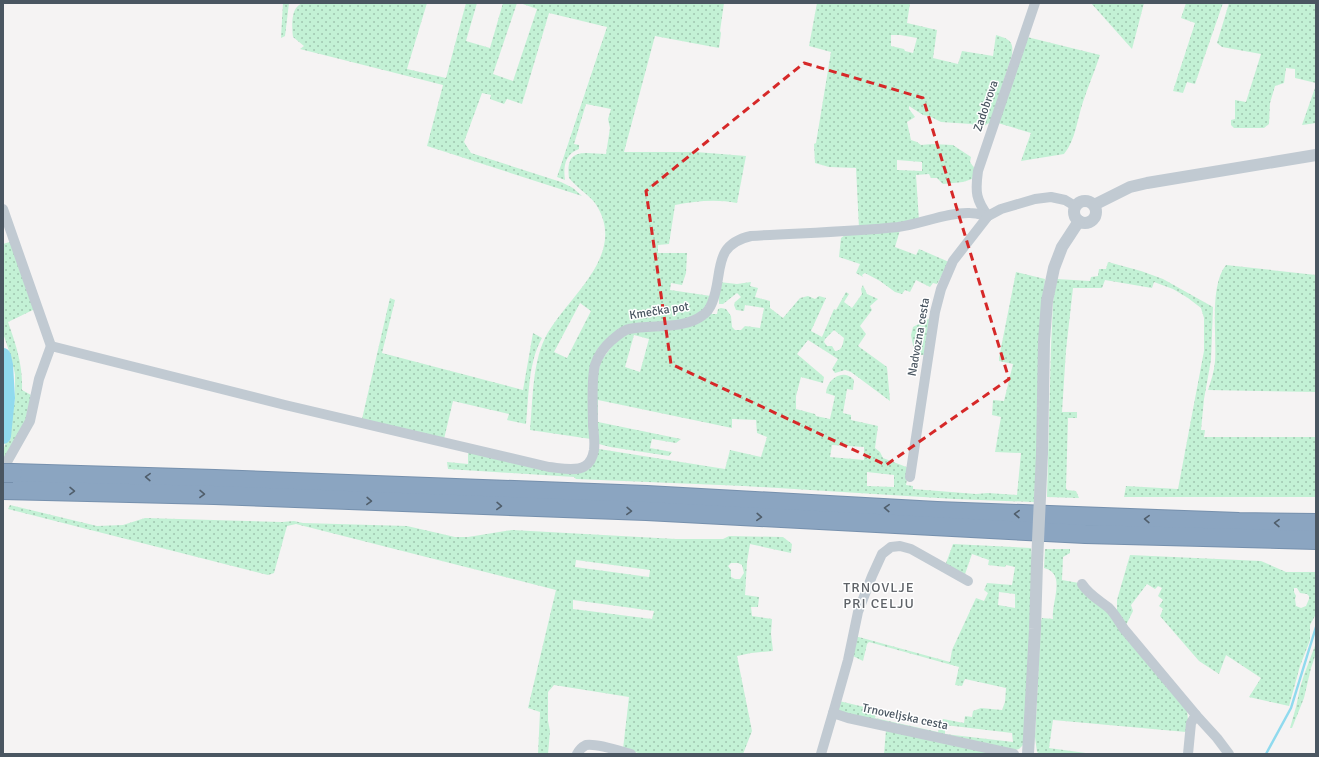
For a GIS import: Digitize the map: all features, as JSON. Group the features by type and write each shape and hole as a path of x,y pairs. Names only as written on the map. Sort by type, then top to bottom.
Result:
{"highway":[{"path":"6,485 215,479 647,495 937,511 1223,522 1316,523"},
{"path":"6,485 33,490 646,511 1085,534 1316,540"}],"street":[{"name":"Zadobrova","path":"988,216 980,205 976,194 978,171 1035,3"},
{"path":"1094,205 1130,187 1147,182 1316,155"},
{"path":"988,216 1001,209 1040,198 1051,197 1065,200 1075,206"},
{"path":"1084,200 1091,202 1094,205 1096,212 1093,219 1086,223 1079,221 1074,216 1075,206 1080,201 1084,200"},
{"path":"3,209 51,346 39,379 30,421 8,460 6,485"},
{"name":"Kmečka pot","path":"51,346 285,405 549,466 577,468 585,466 592,458 594,450 593,404 595,366 608,343 628,329 674,325 691,321 703,316 709,309 714,298 724,254 730,245 742,238 751,236 900,227 951,215 970,213 988,216"},
{"name":"Nadvozna cesta","path":"910,477 935,312 941,289 953,261 988,216"},
{"path":"1028,754 1035,629 1042,453 1044,341 1047,301 1054,268 1062,248 1079,221"},
{"path":"821,754 848,660 858,612 882,554 891,547 900,546 911,549 968,581"},
{"path":"1082,584 1086,591 1110,608 1124,629 1229,754"},
{"name":"Trnoveljska cesta","path":"833,713 848,718 1014,754"},
{"path":"1188,754 1191,723 1196,715"},
{"path":"577,754 581,748 588,745 631,754"}],"highlighted area":[{"path":"804,63 923,98 1009,379 886,465 671,364 646,191"}],"green space":[{"path":"283,3 289,3 285,36 281,38"},
{"path":"302,3 427,3 407,69 446,78 466,3 477,3 466,41 490,48 503,3 517,3 493,74 513,81 537,9 520,3 724,3 719,48 655,36 624,152 696,152 746,156 737,203 706,201 675,205 669,244 658,245 658,253 687,253 686,273 682,285 671,283 670,290 711,296 706,310 690,319 642,325 598,352 591,439 530,430 535,371 545,338 591,275 600,258 605,240 604,222 595,203 569,178 569,168 570,161 578,154 606,154 610,128 608,119 611,109 586,104 574,144 579,145 579,149 571,154 566,162 564,170 565,180 557,177 607,27 549,13 522,104 507,99 504,104 490,99 491,95 482,93 464,142 471,153 561,182 573,188 582,196 427,146 443,85 300,49 304,46 293,37 292,21 295,10","holes":["580,303 591,311 567,358 554,352"]},
{"path":"817,3 910,3 907,23 937,30 933,58 958,64 962,51 993,56 996,35 1010,41 1012,55 990,123 982,128 971,124 941,122 929,116 923,115 909,106 909,109 915,117 907,122 911,140 921,145 953,145 971,157 970,162 975,169 972,179 963,182 943,184 937,178 931,178 929,174 916,175 919,221 859,228 856,168 829,167 815,163 814,144 816,143 831,52 809,46","holes":["891,35 917,38 913,53 891,46","897,160 922,162 922,171 897,170"]},
{"path":"1091,3 1144,3 1132,49"},
{"path":"1186,3 1223,3 1195,84 1187,82 1183,93 1173,91 1195,23 1181,18"},
{"path":"1229,3 1316,3 1316,83 1295,78 1295,69 1286,68 1284,83 1275,86 1270,103 1269,124 1264,128 1234,128 1231,125 1231,120 1235,119 1235,100 1246,102 1261,54 1222,47 1217,43"},
{"path":"1027,37 1100,55 1083,102 1074,135 1064,154 1021,161 1031,133 998,123"},
{"path":"1316,85 1316,123 1302,125"},
{"path":"900,230 895,247 916,255 919,249 949,262 937,284 933,283 930,287 916,280 910,292 905,290 902,294 895,292 880,281 865,273 862,275 863,277 856,273 860,264 839,257 841,238 845,235"},
{"path":"13,241 35,309 8,322 20,364 22,390 31,395 25,422 6,458 3,457 3,451 11,426 15,399 15,374 3,333 3,244"},
{"path":"1108,262 1163,279 1213,307 1211,360 1204,399 1201,430 1205,430 1204,437 1316,437 1316,497 1124,497 1126,486 1178,489 1204,351 1204,318 1201,308 1173,289 1154,282 1152,288 1105,280 1102,288 1073,288 1066,350 1062,412 1077,412 1077,418 1068,418 1066,488 1067,490 1076,491 1079,498 1047,497 1053,302 1057,279 1090,281 1091,277 1098,276 1099,269 1106,269"},
{"path":"1226,265 1316,275 1316,392 1208,390 1215,362 1215,312 1217,285"},
{"path":"1016,272 1045,279 1041,331 1040,393 1034,502 955,499 744,486 576,479 574,477 448,469 447,462 468,464 468,452 576,473 588,468 599,449 725,469 730,450 761,457 767,437 757,433 756,420 732,419 732,428 598,400 598,422 681,439 676,443 652,439 650,448 672,452 669,456 599,444 595,384 601,361 618,338 636,331 711,311 712,314 717,314 718,309 721,308 726,309 731,316 732,327 735,330 741,330 745,326 760,328 764,308 745,305 744,311 736,310 734,305 735,302 741,297 737,293 723,304 719,304 719,282 737,284 751,282 750,286 758,288 755,297 770,301 770,308 783,318 800,298 808,296 815,299 819,296 826,298 811,331 822,337 834,309 836,310 846,292 849,294 844,302 852,308 862,294 861,289 863,285 867,294 878,299 870,306 872,310 860,326 866,334 858,346 887,367 890,401 851,372 845,370 835,373 832,369 838,359 808,340 797,354 824,377 823,383 801,377 796,396 796,409 830,419 835,396 826,393 827,388 829,383 836,377 845,375 854,380 853,390 847,389 843,413 851,415 851,420 878,426 875,448 880,452 883,458 909,468 906,485 913,486 913,489 976,494 988,493 1017,495 1021,453 995,452 1001,417 992,415 993,400 1004,401 1013,364 999,361","holes":["834,330 844,338 843,345 837,351 835,351 832,346 827,346 824,342","634,335 649,339 640,372 625,367","832,445 864,447 864,460 830,457","867,472 894,475 894,487 867,486"]},
{"path":"390,298 395,300 382,353 523,390 533,333 542,338 534,358 526,424 507,420 509,414 453,401 444,439 362,419"},
{"path":"930,318 924,355 915,355 911,335 913,327"},
{"path":"10,505 97,526 123,525 145,518 282,522 294,521 303,523 407,526 455,537 468,537 512,530 676,539 723,539 729,536 783,537 792,544 791,553 750,544 747,562 745,595 759,597 758,607 751,607 752,616 772,619 771,634 773,651 737,656 752,731 743,754 642,754 623,749 629,697 554,685 548,692 548,721 550,731 548,754 538,754 540,712 528,708 556,590 296,524 287,526 274,573 268,575 8,509","holes":["576,560 650,570 649,577 575,567","731,563 738,563 742,565 744,573 740,579 731,577 731,570 728,566","573,600 654,611 652,619 573,609"]},
{"path":"953,544 1031,548 1033,565 1024,744 1019,749 1015,750 845,715 837,709 839,701 877,710 875,718 938,732 943,719 964,723 965,716 972,717 973,711 981,708 1002,710 1005,702 1006,688 965,679 962,686 955,685 959,667 869,642 867,644 863,661 853,656 855,636 950,662 952,650 976,598 984,601 988,593 984,590 987,583 1012,585 1015,567 1006,565 1005,567 988,565 989,560 972,554 964,577 945,566","holes":["999,592 1015,594 1015,608 998,605","945,725 1012,733 1013,742 945,734"]},
{"path":"1045,549 1070,549 1070,553 1063,557 1062,580 1079,583 1106,608 1187,710 1188,720 1186,732 1053,720 1049,748 1093,754 1040,754 1037,752 1035,737 1041,621 1042,618 1053,619 1056,589 1055,576 1051,571 1044,568"},
{"path":"1130,555 1261,561 1286,572 1316,572 1316,614 1310,625 1310,640 1300,666 1289,706 1249,697 1261,678 1226,655 1219,674 1199,661 1160,616 1163,609 1159,606 1163,600 1158,596 1162,588 1158,586 1155,589 1147,584 1131,605 1133,611 1125,627 1117,611 1117,600","holes":["1294,588 1297,588 1300,593 1307,594 1309,596 1306,606 1301,608 1296,606"]},
{"path":"1316,643 1316,653 1304,698 1292,728 1290,728 1300,688"},
{"path":"886,730 1002,754 884,754"}],"waterway":[{"path":"3,356 7,398 3,436"},
{"path":"1266,754 1291,708 1316,627"}],"district":[{"name":"TRNOVLJE PRI CELJU","path":"879,596"}]}
